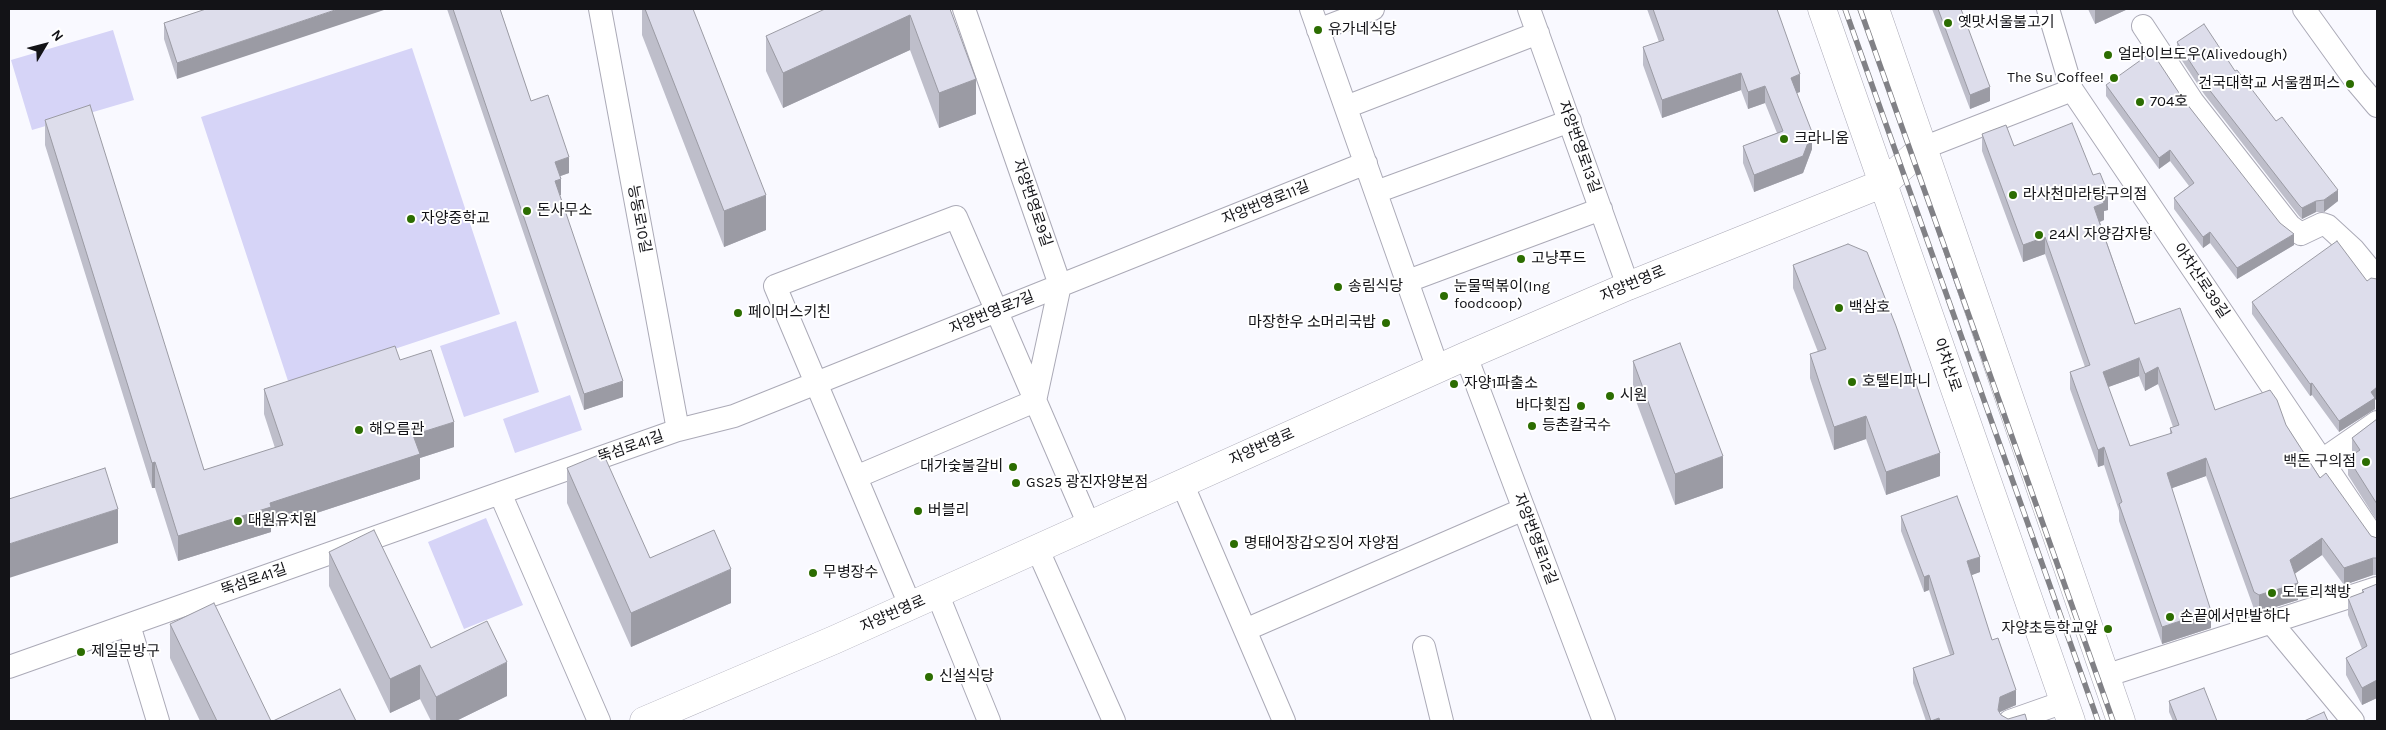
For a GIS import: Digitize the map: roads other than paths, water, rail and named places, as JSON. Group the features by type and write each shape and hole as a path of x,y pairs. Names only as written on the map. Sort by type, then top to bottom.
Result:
{"main road":[{"name":"아차산로","path":"1822,9 2067,712"},
{"path":"1875,9 2121,721"},
{"name":"자양번영로","path":"644,721 910,606 1466,356 1628,286 1884,183 1923,148"}],"street":[{"name":"능동로10길","path":"600,9 678,430"},
{"name":"자양번영로9길","path":"964,9 1060,285"},
{"path":"1310,9 1438,369"},
{"path":"1318,30 1373,9"},
{"name":"자양번영로13길","path":"1529,9 1628,286"},
{"name":"아차산로39길","path":"2048,9 2072,90 2377,542"},
{"path":"2304,9 2355,80 2377,106"},
{"path":"2143,26 2193,102 2290,226 2301,234 2322,224 2328,226 2353,249 2377,278"},
{"path":"1346,107 1538,33"},
{"path":"1923,148 2072,90"},
{"path":"1376,192 1570,121"},
{"name":"자양번영로11길","path":"1167,242 1366,163"},
{"path":"1408,281 1601,209"},
{"path":"910,606 775,286 956,217 1089,525"},
{"name":"자양번영로7길","path":"678,430 734,416 1167,242"},
{"path":"1035,401 1060,285"},
{"name":"자양번영로12길","path":"1466,356 1604,721"},
{"path":"856,477 1035,401"},
{"path":"2322,460 2377,422"},
{"name":"뚝섬로41길","path":"9,667 678,430"},
{"path":"1182,483 1284,721"},
{"path":"500,493 599,721"},
{"path":"1245,630 1524,510"},
{"path":"1037,548 1114,721"},
{"path":"2105,676 2270,621 2377,588"},
{"path":"938,593 990,721"},
{"path":"2270,621 2353,721"},
{"path":"129,625 158,721"},
{"path":"1424,647 1442,721"},
{"path":"2010,721 2067,712"}],"railway":[{"path":"1845,9 2098,721"},
{"path":"1860,9 2113,721"}],"place":[{"name":"옛맛서울불고기","path":"1948,23"},
{"name":"유가네식당","path":"1318,30"},
{"name":"얼라이브도우(Alivedough)","path":"2108,55"},
{"name":"The Su Coffee!","path":"2114,78"},
{"name":"건국대학교 서울캠퍼스","path":"2350,84"},
{"name":"704호","path":"2140,102"},
{"name":"크라니움","path":"1784,139"},
{"name":"라사천마라탕구의점","path":"2013,195"},
{"name":"돈사무소","path":"527,211"},
{"name":"자양중학교","path":"411,219"},
{"name":"24시 자양감자탕","path":"2039,235"},
{"name":"고냥푸드","path":"1521,259"},
{"name":"송림식당","path":"1338,287"},
{"name":"눈물떡볶이(Ing foodcoop)","path":"1444,296"},
{"name":"백삼호","path":"1839,308"},
{"name":"페이머스키친","path":"738,313"},
{"name":"마장한우 소머리국밥","path":"1386,323"},
{"name":"호텔티파니","path":"1852,382"},
{"name":"자양1파출소","path":"1454,384"},
{"name":"시원","path":"1610,396"},
{"name":"바다횟집","path":"1581,406"},
{"name":"등촌칼국수","path":"1532,426"},
{"name":"해오름관","path":"359,430"},
{"name":"백돈 구의점","path":"2366,462"},
{"name":"대가숯불갈비","path":"1013,467"},
{"name":"GS25 광진자양본점","path":"1016,483"},
{"name":"버블리","path":"918,511"},
{"name":"대원유치원","path":"238,521"},
{"name":"명태어장갑오징어 자양점","path":"1234,544"},
{"name":"무병장수","path":"813,573"},
{"name":"도토리책방","path":"2272,593"},
{"name":"손끝에서만발하다","path":"2170,617"},
{"name":"자양초등학교앞","path":"2108,629"},
{"name":"제일문방구","path":"81,652"},
{"name":"신설식당","path":"929,677"}]}
